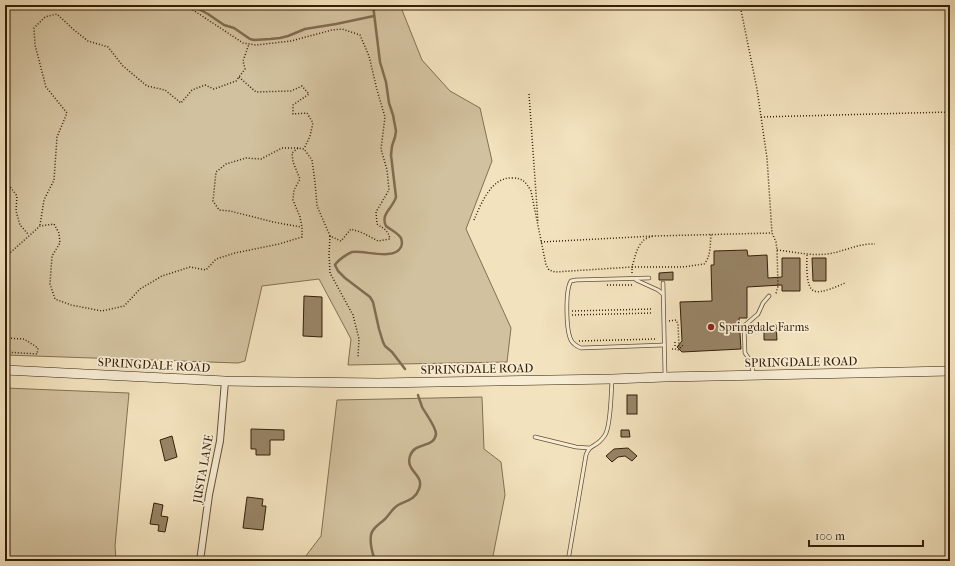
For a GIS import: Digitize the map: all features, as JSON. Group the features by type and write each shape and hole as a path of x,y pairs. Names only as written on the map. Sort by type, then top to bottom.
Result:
{"main road":[{"name":"SPRINGDALE ROAD","path":"5,370 225,381 379,383 950,371"}],"street":[{"name":"JUSTA LANE","path":"200,561 209,495 220,441 225,381"}],"lane":[{"path":"649,278 576,280 571,282 567,298 568,329 571,341 574,345 580,348 664,345"},
{"path":"633,279 658,290 663,294"},
{"path":"662,283 665,377"},
{"path":"753,375 752,363 745,353 744,326 758,314 763,303 769,296"},
{"path":"535,437 576,447 589,448 600,442 606,433 609,423 612,379"},
{"path":"568,561 586,455 589,448"}],"path":[{"path":"5,17 10,5"},
{"path":"177,5 193,10 243,43 249,44 256,45 292,41 332,30 342,29 360,35 369,56 385,117 381,149 387,170 389,190 376,212 376,224 389,234 390,239 378,241 363,233 351,229 341,241 330,236"},
{"path":"740,5 757,89 767,158 772,233 776,242 777,250 777,290 776,293 769,296"},
{"path":"40,226 44,200 54,180 57,137 66,113 46,87 35,45 34,28 45,17 56,14 88,41 108,47 123,66 147,86 165,90 181,103 192,90 205,85 214,89 236,81 244,69 243,62 249,44"},
{"path":"239,77 256,92 291,91 302,86 309,94 293,105 293,114 307,113 313,123 310,136 304,149"},
{"path":"529,94 539,229"},
{"path":"761,117 950,112"},
{"path":"302,227 273,222 230,210 220,210 213,201 216,172 226,164 246,158 261,159 282,148 304,149 312,160 317,206 330,236 330,273 353,315 359,339 358,357"},
{"path":"5,255 11,252 40,226 54,224 59,233 60,243 52,256 50,284 55,299 71,305 102,311 124,306 140,289 162,276 190,267 206,270 216,259 302,237 300,218 293,200 294,190 300,179 293,162 292,154 298,148"},
{"path":"474,220 482,202 490,190 499,181 507,178 518,178 526,182 531,191 546,266 549,270 555,272 632,267 683,267 704,264 708,257 711,234"},
{"path":"5,180 17,196 16,212 20,225 30,235"},
{"path":"541,242 654,236 772,233"},
{"path":"633,279 632,267 639,246 646,238 654,236"},
{"path":"777,250 807,255 818,255 867,244 875,244"},
{"path":"807,255 808,282 810,288 814,291 819,292 845,283"},
{"path":"652,309 584,311 571,312 571,315 652,313"},
{"path":"664,321 676,320 678,324 678,344 681,348"},
{"path":"5,338 24,339 38,348 37,354 5,352"},
{"path":"571,341 659,339"},
{"path":"675,349 675,343 678,344"},
{"path":"672,349 678,350 684,344"}],"shaded area":[{"path":"5,5 400,5 422,60 450,91 480,108 492,161 466,229 511,328 507,362 348,365 351,339 319,279 262,286 245,361 238,363 5,355"},
{"path":"5,388 129,393 115,546 116,561 5,561"},
{"path":"482,397 484,449 501,462 505,495 492,561 302,561 321,536 337,400"}],"building":[{"path":"747,250 748,256 767,255 768,278 782,277 782,258 800,258 800,291 782,291 782,285 747,287 747,318 739,318 741,349 682,352 677,347 682,341 680,302 712,301 711,265 714,265 714,251"},
{"path":"812,258 826,258 826,281 813,281"},
{"path":"673,272 673,280 659,280 659,273"},
{"path":"304,296 322,297 322,337 303,336"},
{"path":"776,325 777,340 764,340 764,326"},
{"path":"627,395 637,395 637,414 627,414"},
{"path":"251,429 284,430 284,440 270,440 270,455 256,455 256,449 251,449"},
{"path":"621,430 629,430 630,437 621,437"},
{"path":"172,436 177,457 165,461 160,440"},
{"path":"628,448 637,456 632,461 625,456 618,457 612,462 606,456 614,449"},
{"path":"247,497 263,499 262,506 266,506 263,530 243,528"},
{"path":"154,503 163,505 161,516 168,517 165,532 158,531 159,525 150,524"}],"waterway":[{"path":"191,5 224,25 234,28 250,39 254,40 280,38 305,29 374,16"},
{"path":"373,5 380,62 386,82 389,103 396,131 391,155 396,197 386,214 385,222 386,226 400,236 402,245 397,251 386,254 352,252 343,257 335,265 338,271 345,278 370,297 373,302 383,342 405,369"},
{"path":"375,561 370,540 372,532 398,505 413,498 417,493 420,484 417,476 410,466 410,456 412,451 416,448 428,444 435,439 436,431 422,407 418,395"}],"place":[{"name":"Springdale Farms","path":"711,327"}]}
